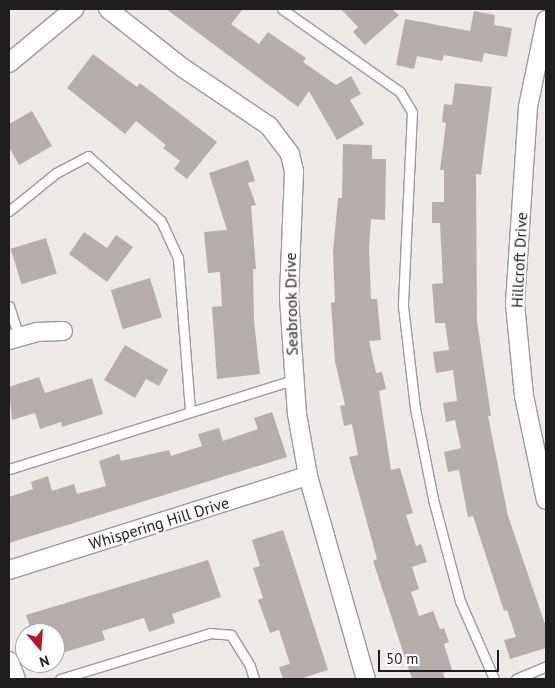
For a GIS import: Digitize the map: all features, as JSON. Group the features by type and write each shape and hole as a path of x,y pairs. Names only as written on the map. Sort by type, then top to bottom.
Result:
{"street":[{"path":"9,64 74,9"},
{"name":"Seabrook Drive","path":"108,9 183,68 269,126 290,154 294,172 289,298 293,380 308,476 366,679"},
{"name":"Hillcroft Drive","path":"546,20 528,107 515,304 524,396 546,500"},
{"path":"14,339 37,332 63,331"},
{"name":"Whispering Hill Drive","path":"9,570 308,476"},
{"path":"9,661 16,679"}],"lane":[{"path":"282,9 400,92 412,112 403,306 415,408 433,499 460,601 494,679"},
{"path":"9,211 56,173 88,156 161,221 178,258 190,412"},
{"path":"9,306 14,339"},
{"path":"9,469 293,380"},
{"path":"60,679 210,633 231,635 250,666 254,679"},
{"path":"516,679 546,666"}],"building":[{"path":"166,9 243,9 231,24 259,44 268,32 306,58 303,62 336,85 351,76 361,94 350,100 364,124 337,140 309,91 298,107"},
{"path":"341,9 392,9 399,15 365,45 353,32 358,27"},
{"path":"474,11 495,15 494,25 512,28 507,57 484,53 482,62 444,55 442,61 417,56 414,69 396,65 405,19 470,31"},
{"path":"93,54 137,87 140,83 217,142 187,179 174,169 180,161 163,148 166,145 136,121 125,134 67,88"},
{"path":"455,83 492,87 481,175 476,174 477,321 491,416 488,416 508,516 546,627 546,648 510,659 504,640 516,637 507,610 504,611 473,516 468,517 459,470 448,472 444,452 461,448 455,420 446,422 443,403 457,401 453,370 436,373 433,352 449,350 445,323 435,323 432,284 443,283 440,223 432,223 432,202 444,202 444,170 440,170 446,123 442,122 444,104 452,105"},
{"path":"32,111 52,146 19,165 9,147 9,124"},
{"path":"343,144 372,145 372,159 386,159 385,220 371,219 369,248 371,299 377,299 381,340 369,341 376,373 382,372 386,389 379,391 391,470 400,468 413,513 406,515 416,546 421,544 427,562 412,567 419,589 411,592 419,616 433,611 440,629 444,628 449,642 444,644 452,670 443,673 445,679 412,679 373,561 377,559 349,457 358,455 352,424 344,426 340,406 345,405 335,361 331,303 335,302 333,252 338,198 342,198"},
{"path":"248,160 255,181 248,183 256,205 251,206 256,269 253,269 254,321 260,374 217,379 212,307 222,306 220,272 208,273 204,232 227,230 209,173"},
{"path":"84,232 107,248 116,235 133,247 107,282 69,254"},
{"path":"46,238 57,273 21,284 11,249"},
{"path":"150,278 162,317 123,329 111,290"},
{"path":"125,345 168,370 159,386 146,379 135,398 104,380"},
{"path":"39,377 45,393 92,378 103,414 62,427 61,422 40,429 35,413 12,420 9,387"},
{"path":"272,412 287,457 9,543 9,497 33,489 31,482 48,476 52,491 74,484 77,494 106,486 99,461 119,454 121,461 169,450 171,456 202,446 198,434 219,428 223,441 258,429 254,418"},
{"path":"283,530 328,670 300,679 283,679 279,667 290,664 279,630 270,633 258,600 263,598 253,568 260,566 252,540"},
{"path":"208,560 221,597 172,614 175,623 149,632 144,618 102,631 105,640 65,652 65,623 29,623 26,615"}]}
